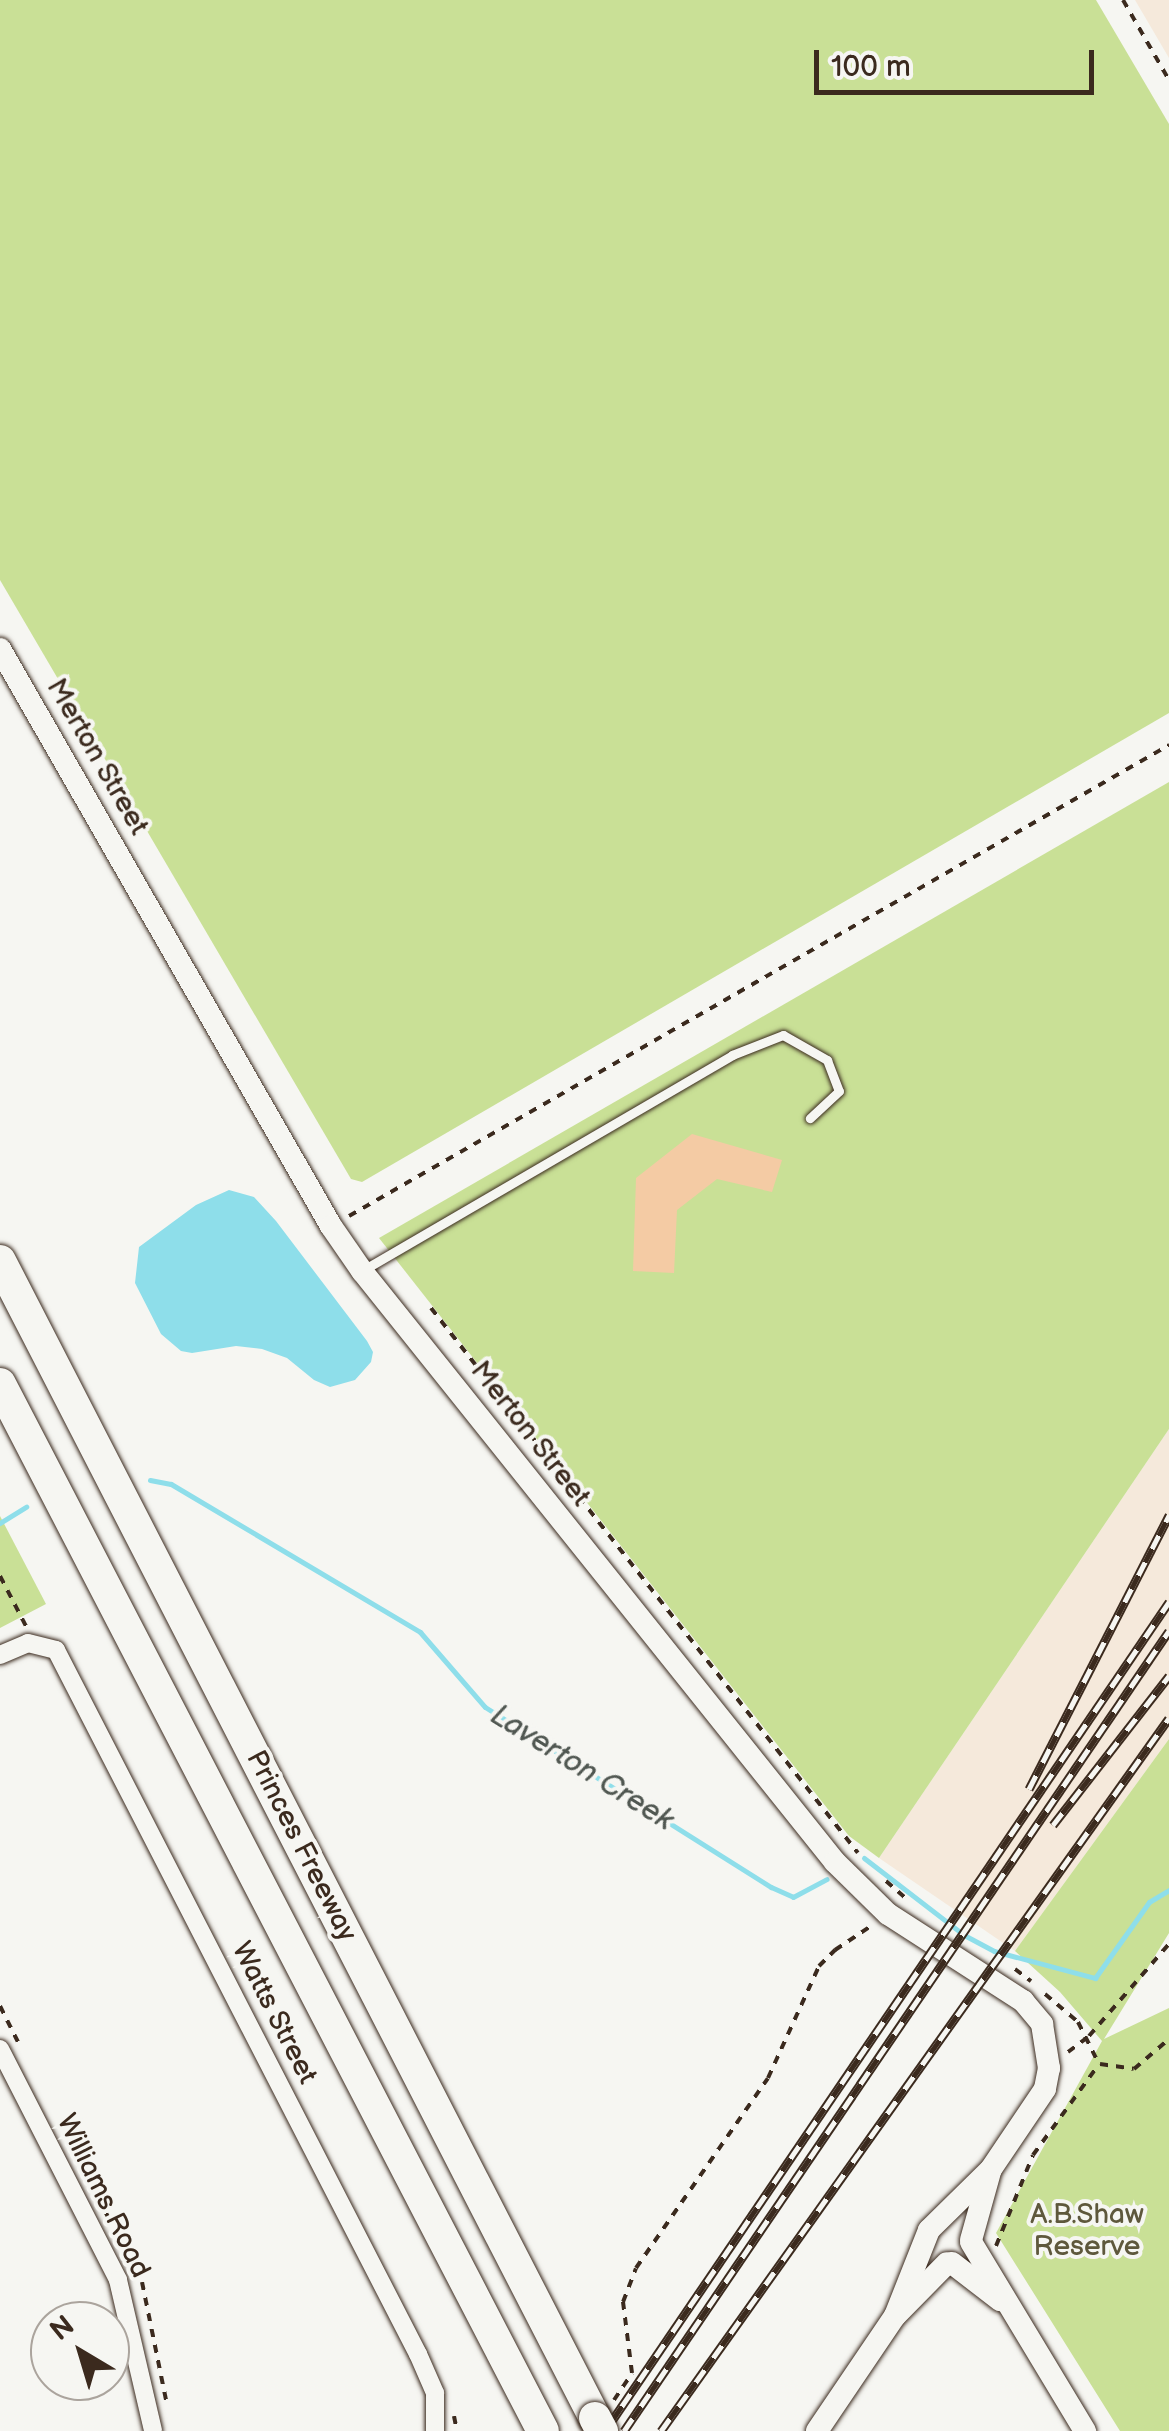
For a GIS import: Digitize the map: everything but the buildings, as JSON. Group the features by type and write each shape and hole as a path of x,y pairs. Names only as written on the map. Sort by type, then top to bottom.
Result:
{"highway":[{"name":"Princes Freeway","path":"0,1261 603,2417"},
{"name":"Princes Freeway","path":"0,1384 543,2431"}],"street":[{"name":"Merton Street","path":"0,649 332,1226 362,1271 817,1842 888,1914 1023,2001 1042,2024 1049,2068"},
{"path":"0,1656 33,1635"},
{"name":"Watts Street","path":"33,1635 56,1650 418,2354 434,2394 436,2426"},
{"name":"Williams Road","path":"0,2049 118,2280 154,2431"},
{"path":"817,2431 894,2316 933,2229 991,2168 1045,2089 1049,2068"},
{"path":"894,2316 949,2263 967,2254 991,2168"},
{"path":"933,2229 960,2222 1086,2431"},
{"path":"933,2229 933,2258 949,2263 1007,2305"}],"lane":[{"path":"362,1271 732,1055 783,1036 827,1060 839,1091 810,1118"}],"path":[{"path":"1123,0 1169,80"},
{"path":"332,1226 1169,744"},
{"path":"431,1308 856,1851"},
{"path":"0,1576 33,1635"},
{"path":"603,2417 632,2374 623,2302 636,2268 768,2078 820,1966 835,1950 888,1914"},
{"path":"1049,2068 1088,2036 1169,1944"},
{"path":"984,2264 993,2256 1034,2155 1099,2064 1134,2069 1169,2039"}],"shaded area":[{"path":"1135,0 1169,0 1169,58"},
{"path":"1169,1429 1169,1739 1015,1951 879,1858"}],"green space":[{"path":"0,0 1096,0 1169,124 1169,713 362,1182 351,1179 0,580"},
{"path":"1169,782 1169,1429 879,1858 849,1836 379,1238"},
{"path":"0,1516 46,1604 0,1628"},
{"name":"A.B.Shaw Reserve","path":"1169,1739 1169,1933 1104,2039 1169,2008 1169,2431 1120,2431 996,2233 1102,2041 1060,1992 1015,1951"}],"water":[{"path":"229,1190 254,1197 276,1221 367,1341 373,1352 371,1362 355,1380 330,1387 314,1380 287,1358 262,1349 236,1346 192,1353 181,1351 161,1334 135,1283 139,1247 196,1205"}],"waterway":[{"name":"Laverton Creek","path":"150,1480 171,1484 420,1632 485,1707 771,1887 793,1897 827,1879"},
{"name":"Laverton Creek","path":"0,1523 26,1507"},
{"name":"Laverton Creek","path":"864,1858 964,1935 994,1951 1095,1978 1149,1902 1169,1890"}],"railway":[{"path":"1029,1789 1169,1515"},
{"path":"605,2431 1169,1602"},
{"path":"624,2431 1169,1631"},
{"path":"1053,1825 1169,1676"},
{"path":"661,2431 1169,1718"}]}
